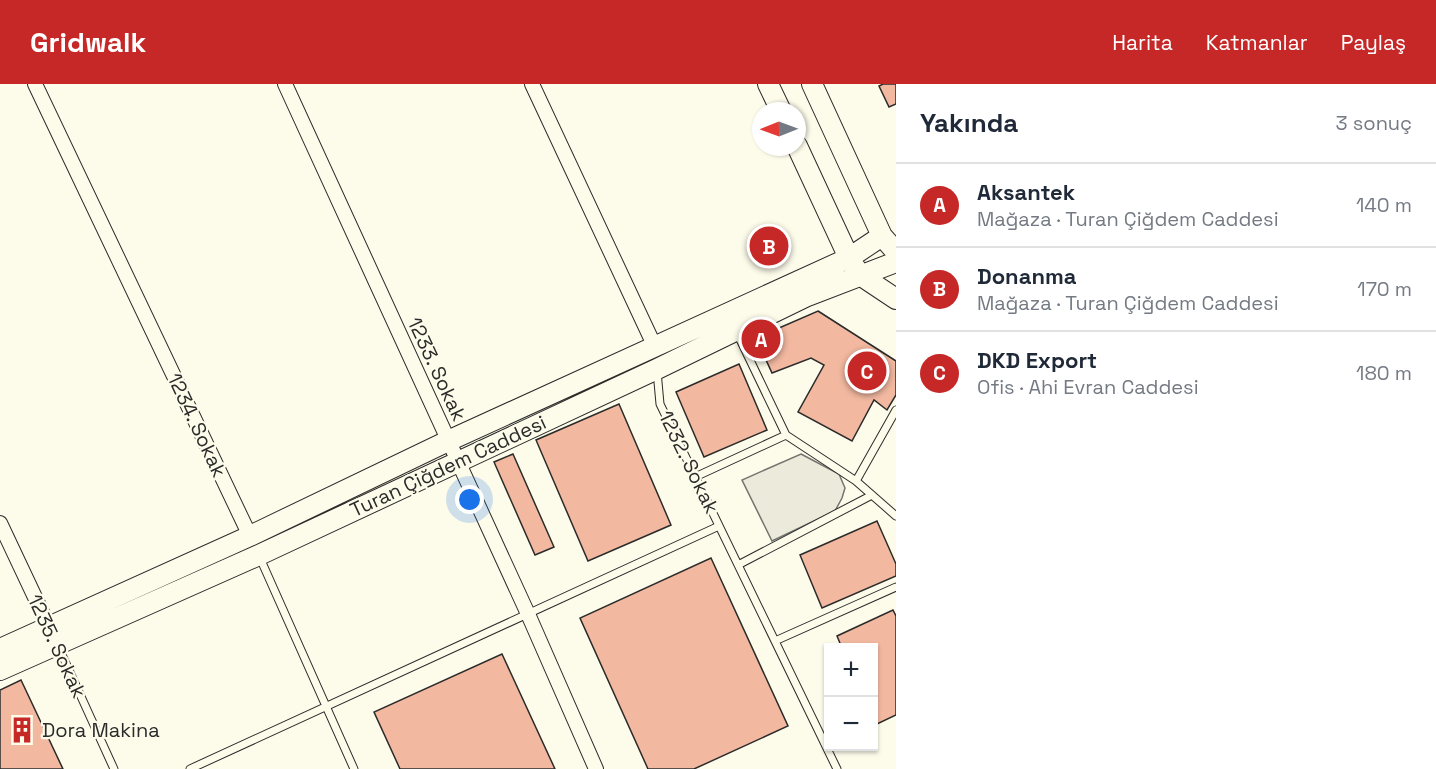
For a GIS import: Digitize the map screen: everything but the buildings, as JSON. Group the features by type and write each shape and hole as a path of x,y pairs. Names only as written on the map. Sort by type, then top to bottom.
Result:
{"street":[{"name":"1234. Sokak","path":"35,84 259,555"},
{"name":"1233. Sokak","path":"285,84 528,614 596,769"},
{"name":"1232. Sokak","path":"532,84 655,347 657,369"},
{"path":"768,84 777,102"},
{"path":"812,84 882,236 896,252"},
{"path":"802,156 849,258 860,275 896,299"},
{"name":"Turan Çiğdem Caddesi","path":"0,670 53,636 250,536 448,441 849,258 882,236"},
{"name":"Turan Çiğdem Caddesi","path":"0,649 53,636 259,555 657,369 805,297 896,262"},
{"name":"1235. Sokak","path":"0,523 53,636"}],"lane":[{"path":"736,330 786,435 856,481 896,516"},
{"name":"1232. Sokak","path":"657,369 660,404 837,769"},
{"path":"856,481 896,410"},
{"path":"695,477 786,435"},
{"path":"738,565 872,495"},
{"path":"190,769 719,526"},
{"name":"1234. Sokak","path":"259,555 354,769"},
{"path":"775,641 896,586"},
{"name":"1235. Sokak","path":"53,636 114,769"}],"shaded area":[{"path":"801,454 839,474 845,488 842,498 835,511 772,541 742,480"}],"place":[{"name":"Donanma","path":"769,246"},
{"name":"Aksantek","path":"761,339"},
{"name":"DKD Export","path":"867,371"},
{"name":"Dora Makina","path":"22,730"}]}
